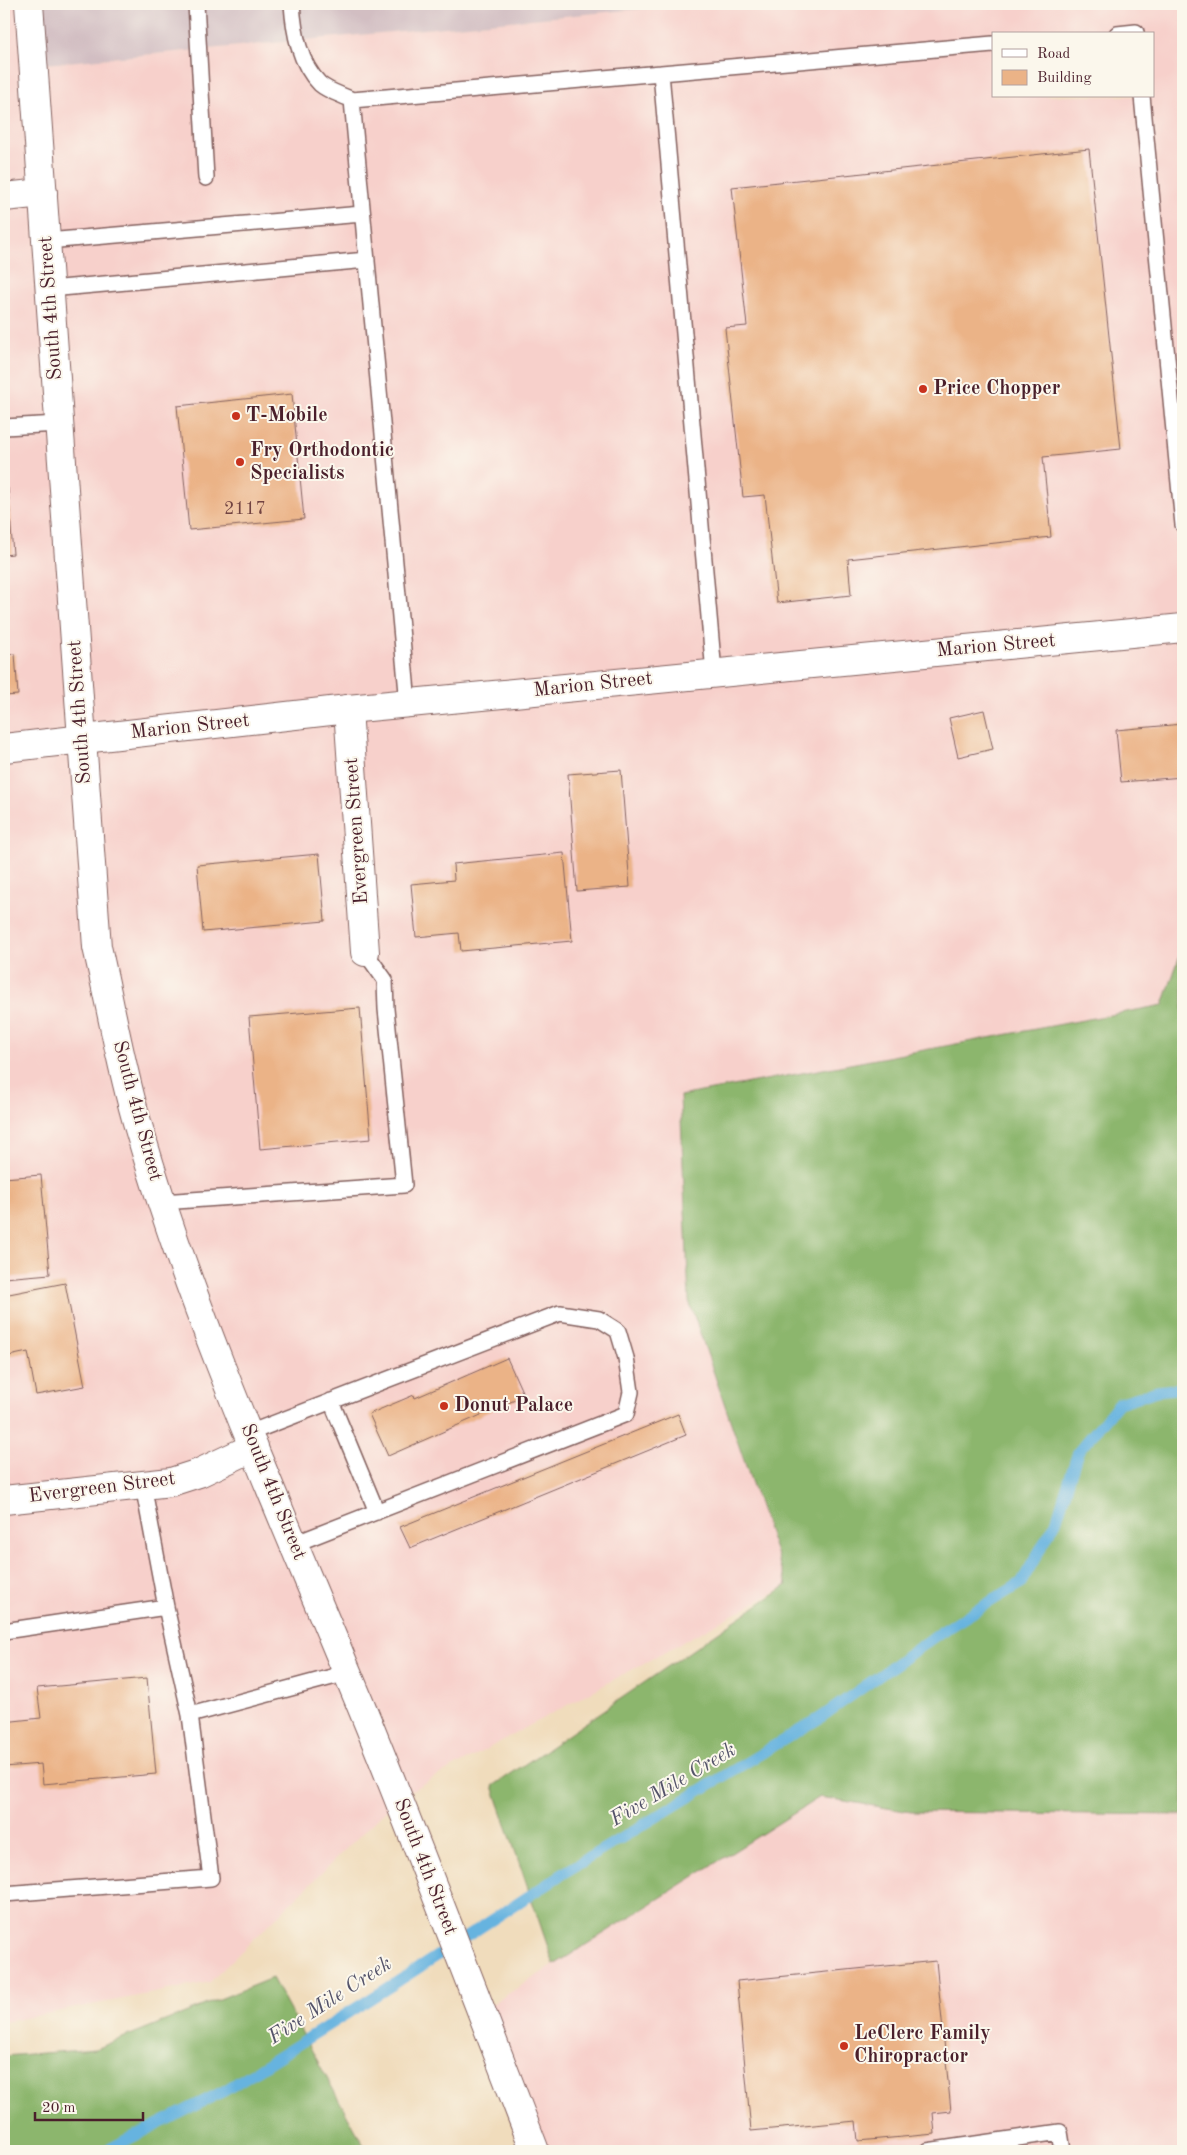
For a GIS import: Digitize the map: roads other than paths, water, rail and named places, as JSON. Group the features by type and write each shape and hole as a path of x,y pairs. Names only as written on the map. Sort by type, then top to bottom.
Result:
{"main road":[{"name":"South 4th Street","path":"29,4 97,946 138,1127 183,1267 251,1440 398,1797 535,2151"},
{"path":"4,197 43,193"},
{"name":"Marion Street","path":"4,748 348,709 1183,628"},
{"name":"Evergreen Street","path":"348,709 365,952"},
{"name":"Evergreen Street","path":"4,1500 171,1482 199,1473 251,1440"}],"lane":[{"path":"196,4 206,178"},
{"path":"292,4 294,28 303,60 321,84 352,100 992,44"},
{"path":"661,73 714,673"},
{"path":"1142,98 1183,525"},
{"path":"352,100 408,703"},
{"path":"46,241 362,214"},
{"path":"50,289 367,260"},
{"path":"4,427 59,424"},
{"path":"162,1202 404,1186 386,1010 385,980 365,952"},
{"path":"251,1440 332,1401 560,1313 599,1319 618,1331 626,1358 631,1392 626,1414 294,1544"},
{"path":"332,1401 377,1512"},
{"path":"4,1894 211,1878 190,1716 166,1607 143,1485"},
{"path":"4,1631 166,1607"},
{"path":"190,1716 347,1672"},
{"path":"927,2151 1060,2132 1063,2151"}],"waterway":[{"name":"Five Mile Creek","path":"105,2151 224,2091 394,1984 567,1871 820,1718 941,1632 1021,1583 1056,1522 1078,1452 1119,1403 1157,1391 1183,1388"}],"place":[{"name":"Price Chopper","path":"923,389"},
{"name":"T-Mobile","path":"236,416"},
{"name":"Fry Orthodontic Specialists","path":"240,462"},
{"name":"Donut Palace","path":"444,1406"},
{"name":"LeClerc Family Chiropractor","path":"844,2046"}]}
